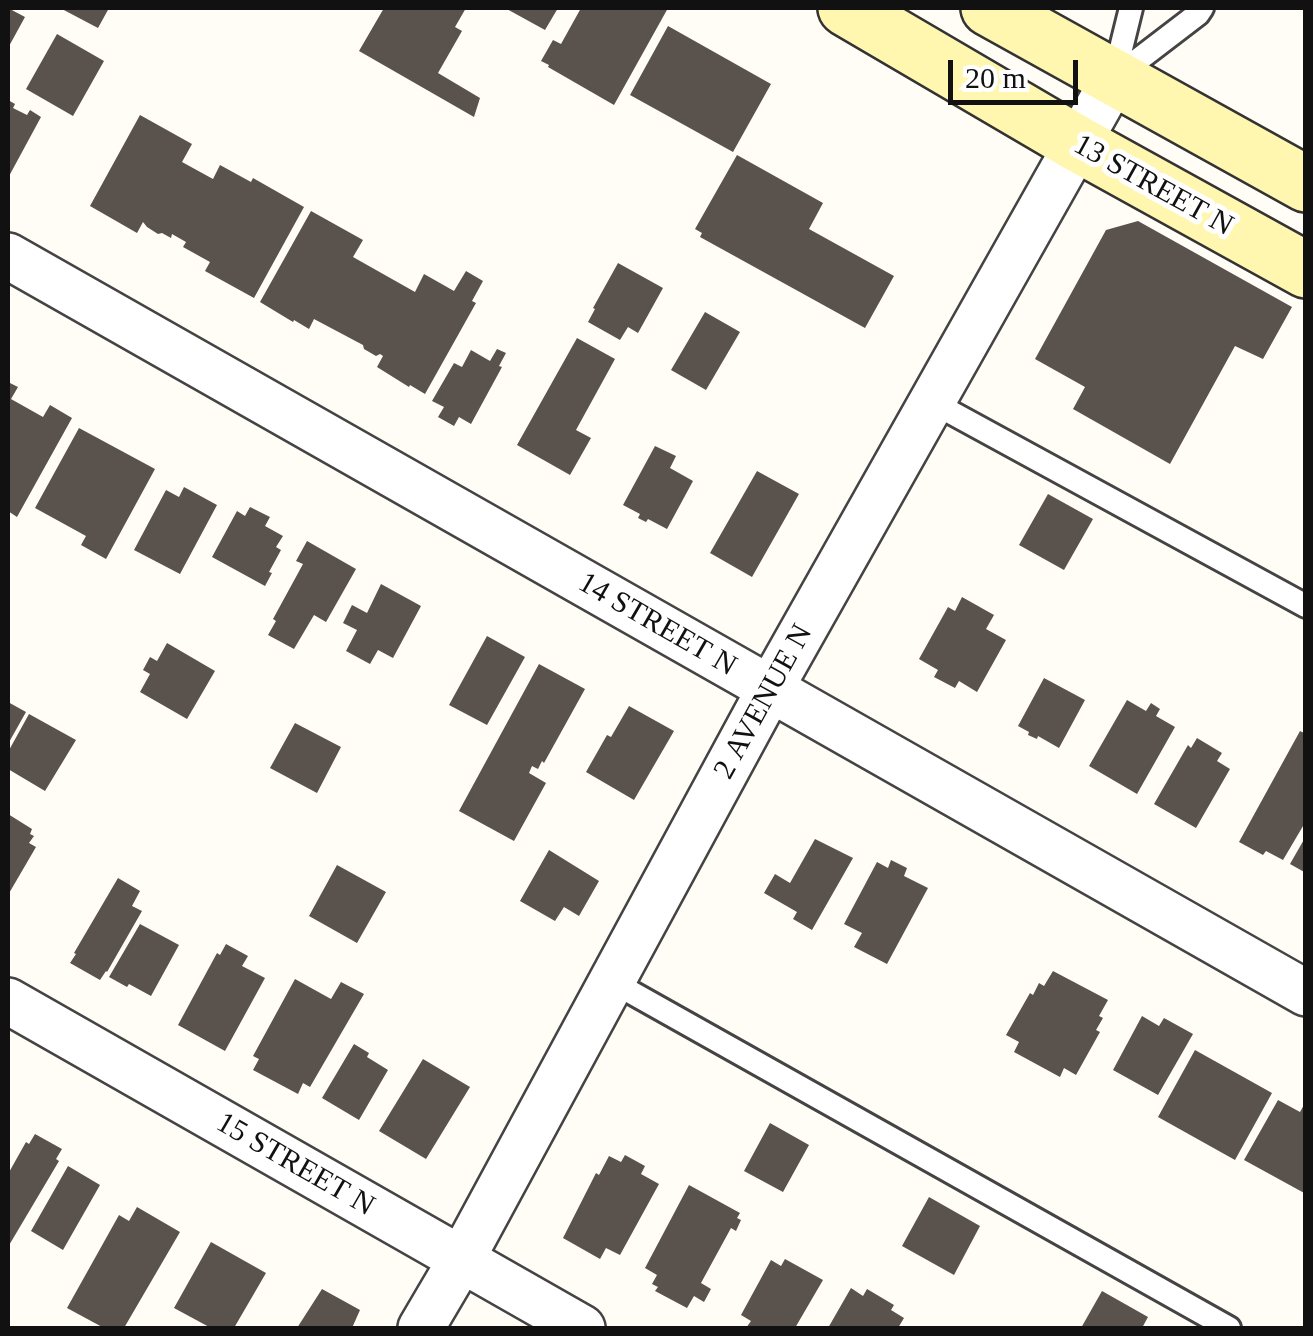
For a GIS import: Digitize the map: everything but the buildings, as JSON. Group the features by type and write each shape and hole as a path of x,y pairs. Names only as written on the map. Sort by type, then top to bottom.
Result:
{"street":[{"name":"13 STREET N","path":"846,8 1078,144 1306,270"},
{"path":"990,8 1306,184"},
{"name":"2 AVENUE N","path":"420,1328 461,1260 770,689 1114,78"},
{"name":"14 STREET N","path":"8,256 1306,993"},
{"name":"15 STREET N","path":"8,1001 582,1328"}],"lane":[{"path":"1114,78 1131,8"},
{"path":"1114,78 1202,8"},
{"path":"932,402 1306,606"},
{"path":"611,981 1229,1328"}]}
